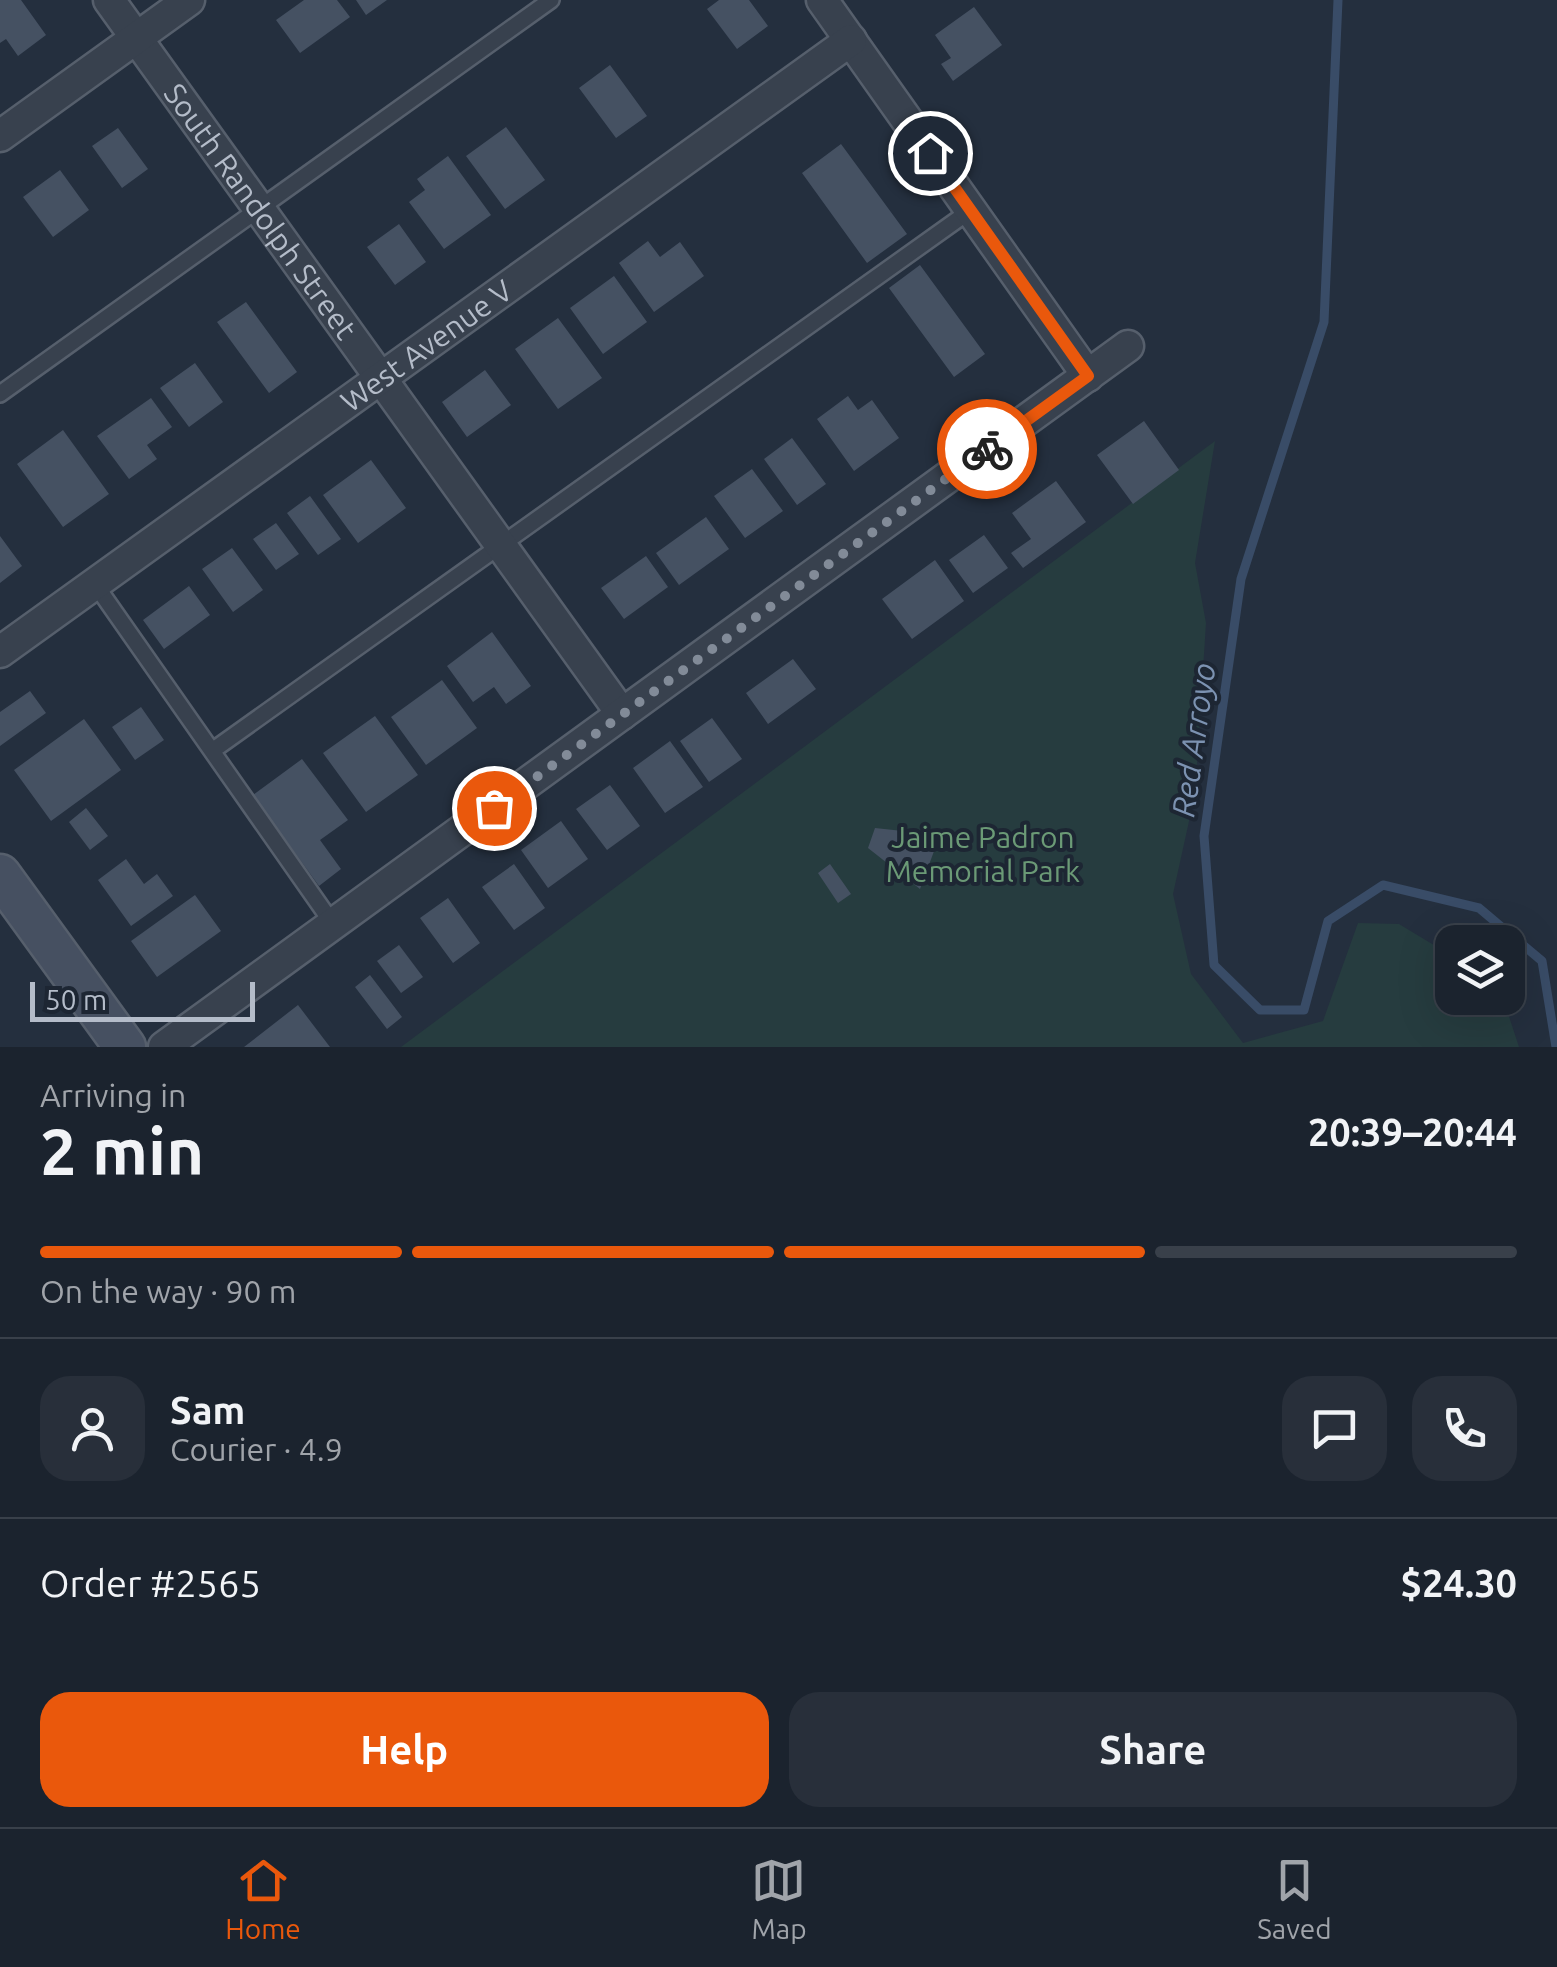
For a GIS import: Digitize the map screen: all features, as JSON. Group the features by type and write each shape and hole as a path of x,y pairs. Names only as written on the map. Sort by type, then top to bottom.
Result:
{"street":[{"name":"South Randolph Street","path":"109,0 622,714"},
{"path":"0,136 189,0"},
{"path":"822,0 1088,376"},
{"name":"West Avenue V","path":"0,652 851,40"},
{"path":"164,1047 1128,346"},
{"path":"0,875 126,1047"}],"lane":[{"path":"0,394 551,0"},
{"path":"212,751 970,210"},
{"path":"94,584 333,924"}],"green space":[{"name":"Jaime Padron Memorial Park","path":"1215,441 1195,563 1206,623 1195,794 1173,894 1191,974 1243,1043 1323,1021 1358,923 1399,924 1435,946 1435,1015 1509,1015 1519,1047 401,1047"}],"building":[{"path":"0,0 21,0 46,35 18,56 6,39 0,43"},
{"path":"304,0 337,0 350,17 300,53 276,20"},
{"path":"356,0 387,0 366,15"},
{"path":"719,0 749,0 768,26 737,49 707,9"},
{"path":"974,7 1002,45 953,81 941,64 951,58 935,35"},
{"path":"610,65 647,116 616,138 579,88"},
{"path":"506,127 545,180 505,209 466,156"},
{"path":"118,128 148,169 122,188 92,146"},
{"path":"841,144 907,234 867,263 802,173"},
{"path":"448,156 491,215 444,249 409,202 425,190 417,179"},
{"path":"60,170 89,210 53,237 23,197"},
{"path":"399,224 426,262 395,285 367,247"},
{"path":"648,241 660,257 680,242 704,276 654,312 619,263"},
{"path":"920,265 985,354 954,377 889,288"},
{"path":"614,276 647,322 603,354 570,308"},
{"path":"246,302 297,372 269,393 217,322"},
{"path":"558,318 602,378 558,409 515,349"},
{"path":"195,363 223,402 189,427 160,388"},
{"path":"485,370 511,405 467,437 442,402"},
{"path":"848,396 858,410 872,400 899,438 854,471 817,419"},
{"path":"151,398 172,427 147,445 157,459 129,479 97,436"},
{"path":"1144,421 1179,470 1133,504 1097,455"},
{"path":"63,430 109,494 63,527 17,464"},
{"path":"792,438 826,484 797,505 764,459"},
{"path":"371,460 406,508 358,543 323,495"},
{"path":"752,469 783,511 745,538 714,496"},
{"path":"1056,481 1086,522 1023,568 1011,553 1031,539 1012,513"},
{"path":"310,496 341,539 318,555 287,513"},
{"path":"706,517 729,549 679,585 656,553"},
{"path":"276,523 299,554 276,570 253,539"},
{"path":"984,535 1008,568 973,593 949,560"},
{"path":"0,536 22,566 0,583"},
{"path":"232,548 263,590 233,612 202,569"},
{"path":"646,556 668,587 624,619 601,588"},
{"path":"935,560 964,601 912,639 882,599"},
{"path":"189,586 210,615 164,649 143,620"},
{"path":"492,632 531,686 506,704 494,687 473,702 447,666"},
{"path":"793,659 816,689 768,724 746,693"},
{"path":"442,680 477,728 426,765 391,717"},
{"path":"30,691 46,713 0,746 0,712"},
{"path":"141,707 164,740 135,760 112,727"},
{"path":"375,716 418,775 366,812 323,753"},
{"path":"712,718 742,759 709,782 680,741"},
{"path":"84,719 121,770 51,821 14,770"},
{"path":"670,741 703,787 665,813 633,768"},
{"path":"302,759 348,820 320,840 341,869 319,886 253,795"},
{"path":"610,785 640,826 607,850 576,809"},
{"path":"86,808 108,836 90,850 69,822"},
{"path":"561,821 588,859 548,888 521,850"},
{"path":"875,828 940,835 920,889 868,848"},
{"path":"126,859 144,884 157,874 173,896 131,926 98,880"},
{"path":"514,864 545,908 514,930 482,887"},
{"path":"830,864 851,894 838,903 818,873"},
{"path":"195,895 221,931 157,977 131,941"},
{"path":"448,898 480,943 453,963 420,918"},
{"path":"399,945 423,977 401,993 377,961"},
{"path":"370,975 402,1017 387,1029 355,987"},
{"path":"298,1005 330,1047 244,1047"}],"waterway":[{"name":"Red Arroyo","path":"1338,0 1324,322 1241,579 1204,836 1214,965 1260,1010 1304,1010 1328,921 1383,885 1479,908 1542,961 1556,1047"}],"way so far":[{"path":"494,808 987,449"}],"route":[{"path":"930,153 1088,376 987,449"}]}
